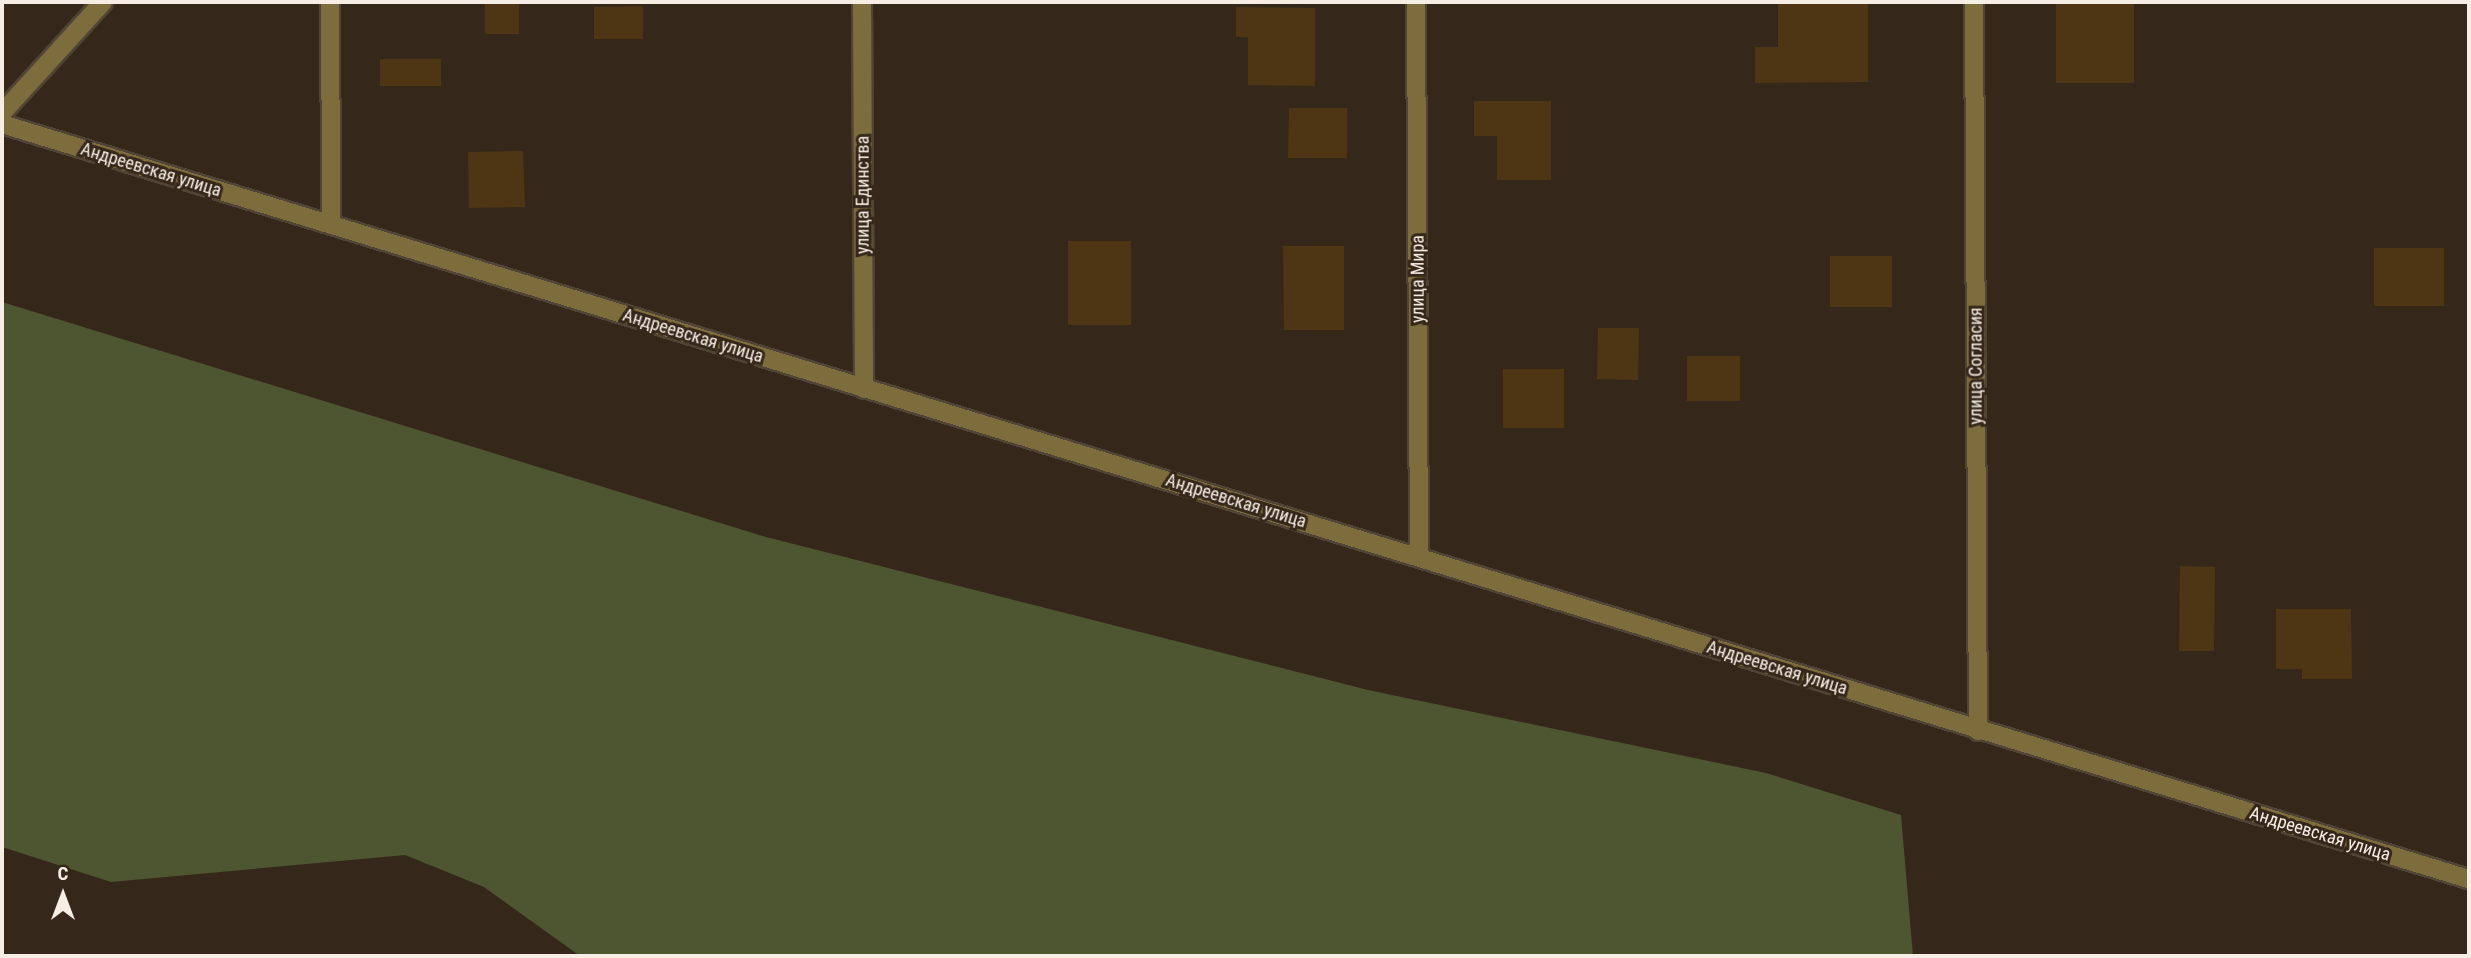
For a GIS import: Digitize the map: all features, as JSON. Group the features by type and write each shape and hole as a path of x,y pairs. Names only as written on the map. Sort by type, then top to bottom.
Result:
{"street":[{"path":"2,113 103,2"},
{"path":"330,2 331,225"},
{"name":"улица Единства","path":"862,2 864,389"},
{"name":"улица Мира","path":"1416,2 1419,556"},
{"name":"улица Согласия","path":"1974,2 1978,731"},
{"name":"Андреевская улица","path":"2,124 864,389 1419,556 1978,731 2469,879"}],"green space":[{"path":"2,302 766,537 1368,690 1766,773 1901,815 1913,956 580,956 484,887 405,855 111,882 2,847"}],"building":[{"path":"485,2 519,2 519,34 485,34"},
{"path":"2056,2 2134,2 2134,83 2056,83"},
{"path":"1778,4 1868,4 1868,82 1755,83 1755,47 1778,47"},
{"path":"643,6 643,39 594,39 594,7"},
{"path":"1236,7 1315,8 1315,86 1248,85 1248,37 1236,37"},
{"path":"380,59 441,59 441,86 380,86"},
{"path":"1474,101 1551,101 1551,180 1497,180 1497,136 1474,136"},
{"path":"1289,108 1347,108 1347,158 1288,158"},
{"path":"523,151 525,207 469,208 468,152"},
{"path":"1068,241 1131,241 1131,325 1068,325"},
{"path":"1283,246 1344,246 1344,330 1284,330"},
{"path":"2374,248 2444,248 2444,306 2374,306"},
{"path":"1830,256 1892,256 1892,307 1830,307"},
{"path":"1598,328 1639,328 1638,380 1597,379"},
{"path":"1687,356 1740,356 1740,401 1687,401"},
{"path":"1503,369 1564,369 1564,428 1503,428"},
{"path":"2180,566 2215,567 2214,651 2179,651"},
{"path":"2276,609 2351,609 2352,679 2302,679 2302,669 2276,669"}]}
